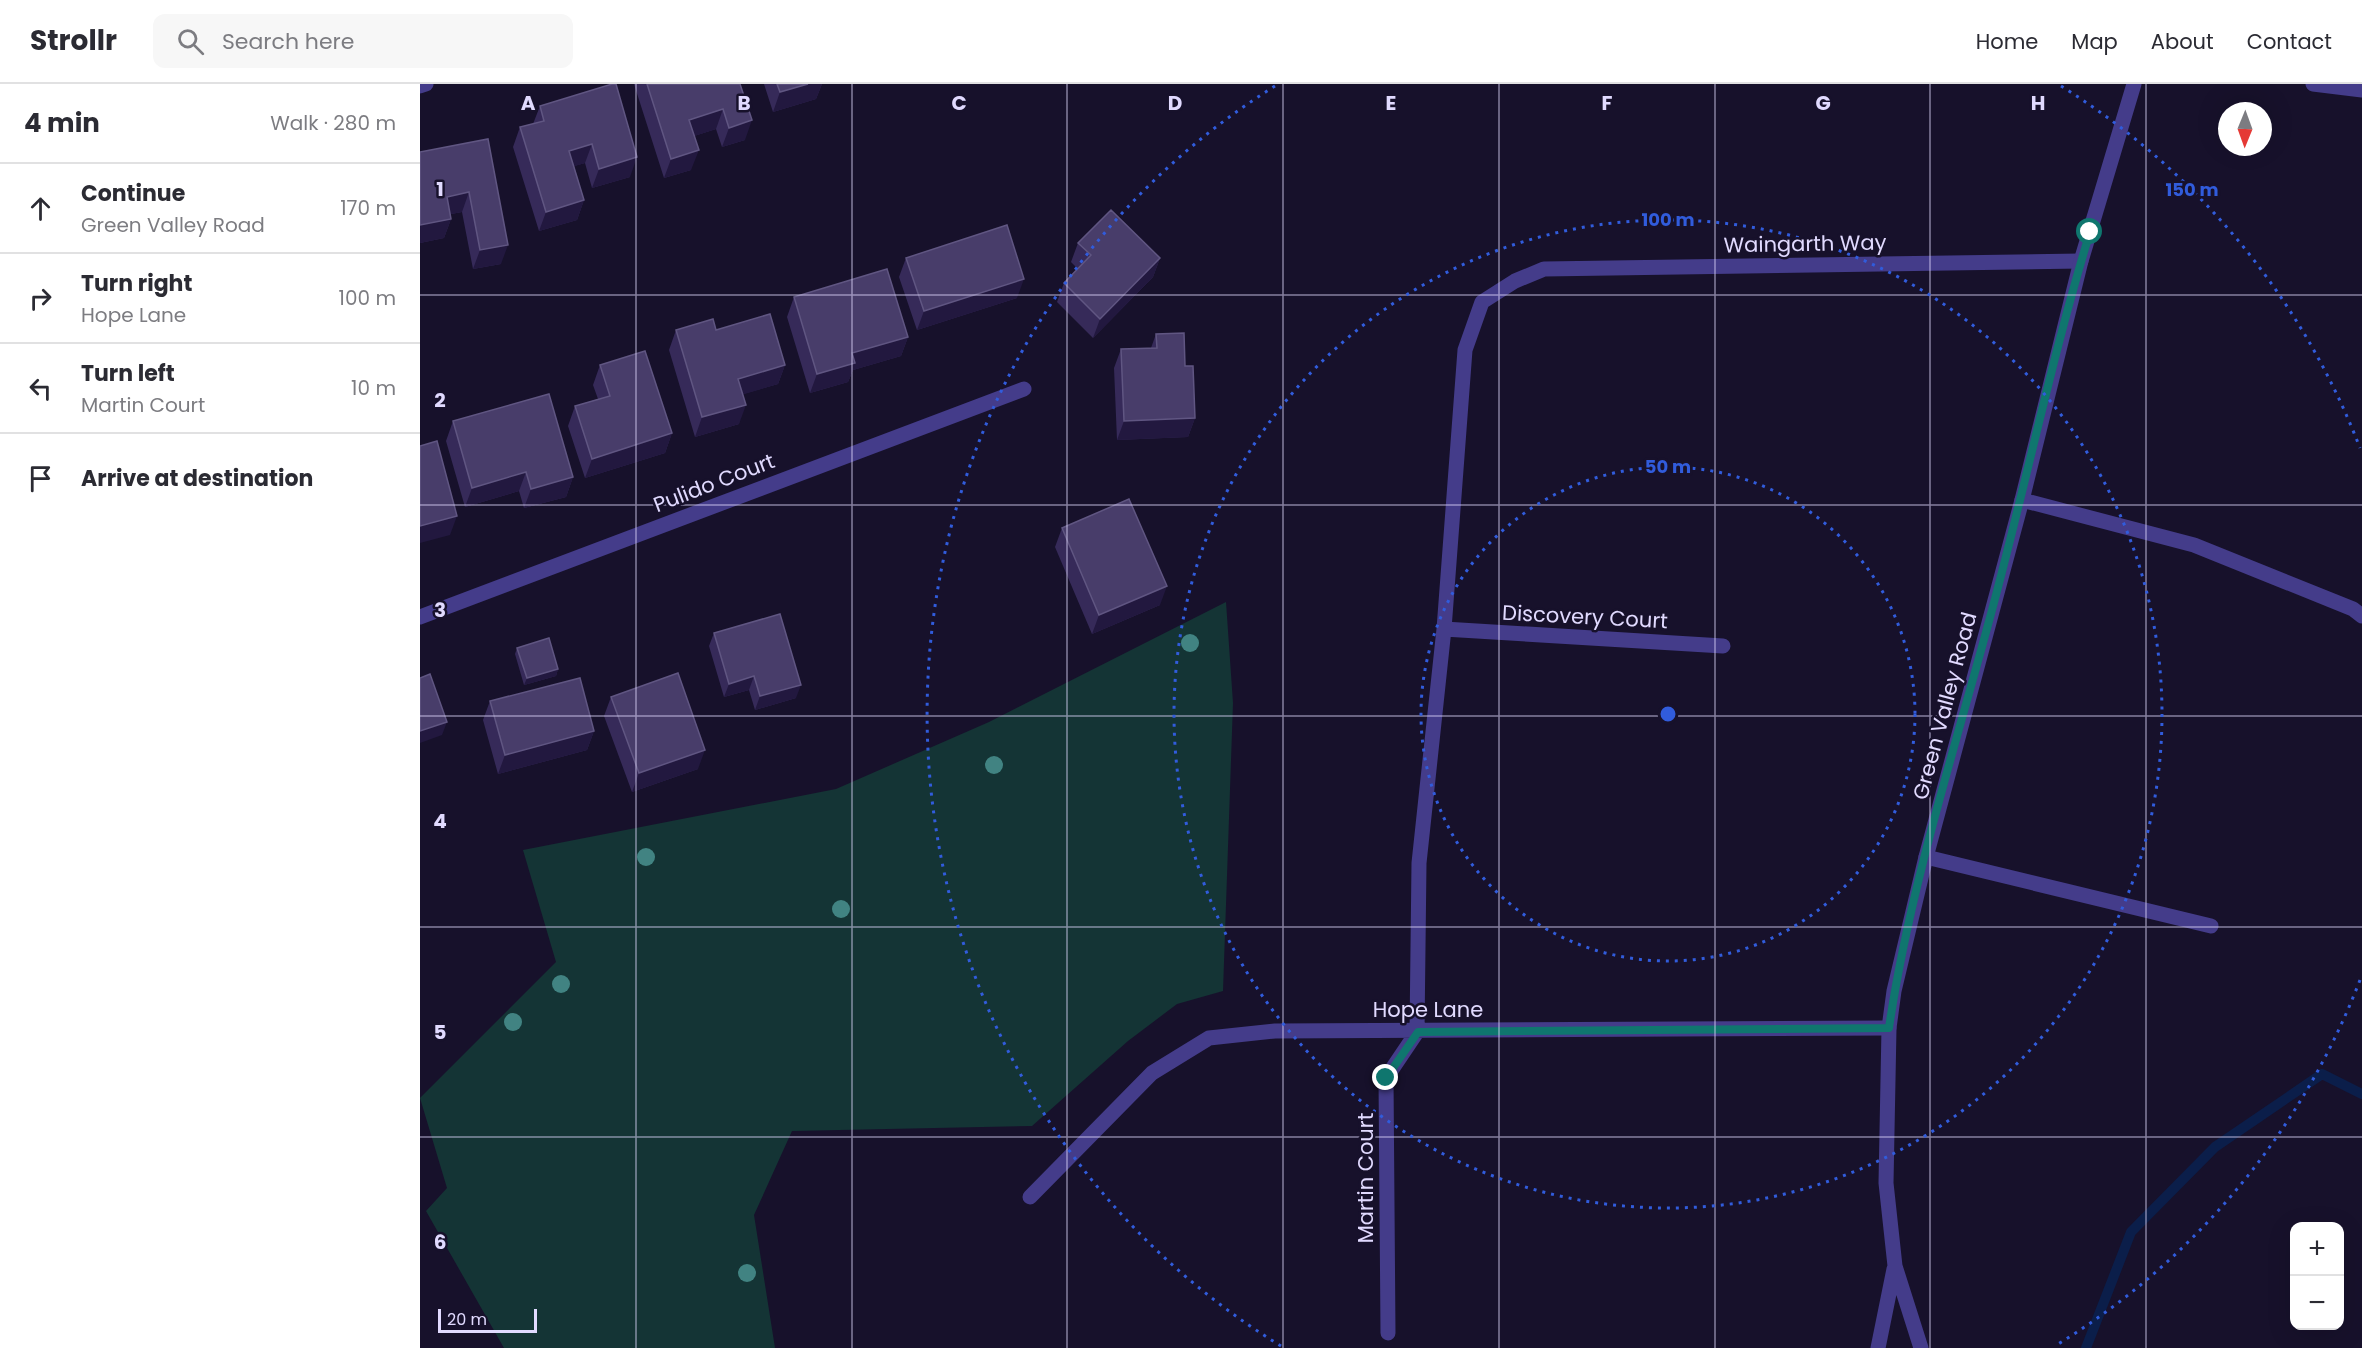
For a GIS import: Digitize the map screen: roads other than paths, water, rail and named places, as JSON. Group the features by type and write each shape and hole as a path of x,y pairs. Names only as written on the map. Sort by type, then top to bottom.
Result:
{"street":[{"path":"420,86 426,84"},
{"name":"Green Valley Road","path":"1921,1348 1895,1266 1886,1183 1889,1028 1894,991 1926,857 2022,500 2081,261 2134,84"},
{"path":"2313,84 2362,90"},
{"name":"Waingarth Way","path":"1418,1032 1419,863 1444,629 1465,350 1482,302 1515,280 1544,270 2081,261"},
{"name":"Pulido Court","path":"420,616 1024,389"},
{"path":"2022,500 2194,545 2353,609 2362,616"},
{"name":"Discovery Court","path":"1444,629 1723,646"},
{"path":"1926,857 2211,926"},
{"name":"Hope Lane","path":"1030,1197 1152,1073 1209,1038 1275,1031 1889,1028"},
{"name":"Martin Court","path":"1388,1333 1386,1078 1418,1032"},
{"path":"1878,1348 1895,1266"}],"waterway":[{"path":"2086,1348 2131,1232 2215,1147 2322,1074 2362,1094"}]}
